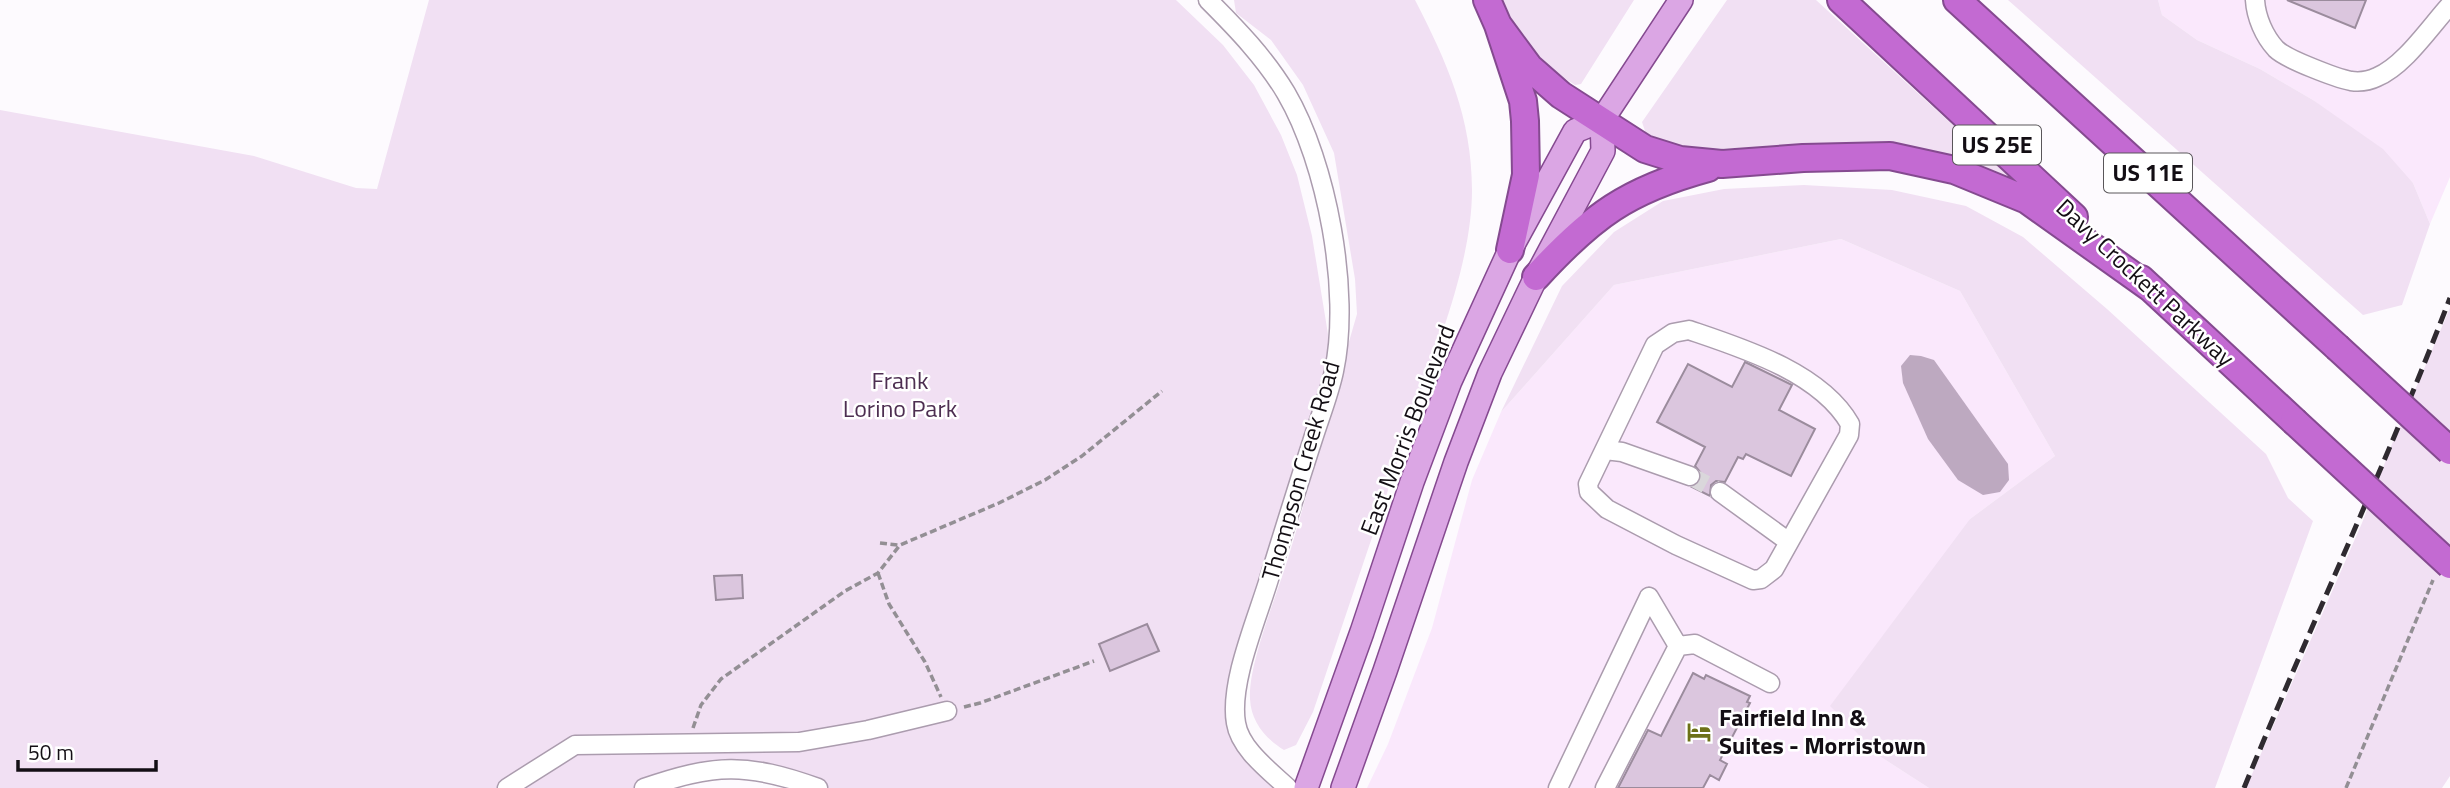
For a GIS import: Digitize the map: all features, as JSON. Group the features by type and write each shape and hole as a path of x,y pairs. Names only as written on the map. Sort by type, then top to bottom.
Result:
{"highway":[{"path":"1487,0 1523,101 1525,121 1526,175 1510,250"},
{"name":"Davy Crockett Parkway","path":"1841,0 2294,421 2443,567"},
{"name":"US 11E","path":"1957,0 2450,451"},
{"path":"1498,25 1529,67 1561,95 1645,149 1680,160 1722,164 1803,158 1890,156 1954,170 2027,200 2152,289"},
{"path":"1536,277 1569,241 1600,214 1635,193 1679,176 1722,164"}],"main road":[{"name":"East Morris Boulevard","path":"1306,788 1442,404 1510,250 1574,131 1602,120 1681,0"},
{"path":"1343,788 1470,423 1500,351 1536,277 1603,151 1602,120"}],"street":[{"name":"Thompson Creek Road","path":"1208,0 1240,31 1263,60 1286,94 1306,134 1319,172 1339,278 1340,308 1334,371 1249,643 1234,705 1236,727 1247,747 1288,788"},
{"path":"2254,0 2267,36 2278,51 2301,63 2350,81 2363,82 2378,77 2396,65 2450,5"},
{"path":"1689,330 1742,348 1811,383 1840,409 1850,424 1849,435 1774,569 1761,579 1753,580 1676,545 1607,509 1588,492 1588,484 1605,450 1655,345 1673,334 1689,330"},
{"path":"1605,450 1622,452 1690,476"},
{"path":"1720,492 1789,542"},
{"path":"1558,788 1648,597 1678,646"},
{"path":"1678,646 1695,644 1770,684"},
{"path":"1605,788 1678,646"},
{"path":"507,788 575,746 799,742 868,730 947,711"},
{"path":"643,788 699,771 723,768 761,771 818,788"}],"path":[{"path":"880,543 900,545 999,503 1045,480 1091,449 1163,391"},
{"path":"688,743 701,705 721,679 845,591 878,573 900,545"},
{"path":"2346,788 2443,567"},
{"path":"878,573 889,604 925,662 947,711 980,703 1094,661"}],"shaded area":[{"path":"2158,0 2450,0 2450,177 2430,224 2413,183 2313,100 2260,69 2197,40 2162,15"},
{"path":"1841,239 1960,291 2055,456 1970,519 1881,757 1929,788 1367,788 1388,744 1432,628 1472,480 1501,412 1614,285"},
{"path":"1910,355 1934,360 2008,464 2009,480 2000,492 1983,495 1958,480 1928,439 1903,383 1901,366"}],"green space":[{"name":"Frank Lorino Park","path":"429,0 1176,0 1223,45 1254,85 1281,135 1297,175 1312,236 1334,371 1249,643 1236,727 1288,788 818,788 761,771 644,788 0,788 0,110 254,156 356,188 377,189"},
{"path":"1234,0 1415,0 1456,91 1471,164 1470,217 1452,302 1313,712 1296,745 1284,750 1271,741 1256,722 1251,707 1251,684 1259,648 1298,525 1357,314 1355,279 1334,153 1303,85 1271,40 1236,13"},
{"path":"1503,0 1634,0 1581,84 1575,85 1541,59 1523,38"},
{"path":"1727,0 1816,0 2013,180 1874,144 1673,150 1646,134 1642,122"},
{"path":"2008,0 2158,0 2162,15 2197,40 2260,69 2313,100 2383,149 2413,183 2430,224 2402,305 2363,315"},
{"path":"1804,185 1892,190 1966,206 2023,237 2107,309 2266,454 2288,498 2313,521 2215,788 1929,788 1881,757 1830,706 1970,519 2055,456 1960,291 1841,239 1614,285 1501,412 1562,286 1614,232 1663,201 1724,189"},
{"path":"2450,308 2450,776 2442,788 2246,788 2362,523 2392,444"}],"building":[{"path":"2287,0 2366,0 2355,28"},
{"path":"1745,362 1792,385 1779,410 1815,429 1791,476 1746,454 1743,459 1738,457 1725,482 1716,481 1711,485 1710,496 1692,487 1701,479 1701,473 1695,466 1705,447 1657,422 1688,364 1732,387"},
{"path":"742,575 743,598 716,600 714,576"},
{"path":"1147,624 1159,651 1110,671 1099,644"},
{"name":"Fairfield Inn & Suites - Morristown","path":"1693,673 1704,679 1706,675 1750,696 1747,702 1750,703 1720,760 1727,764 1719,780 1710,775 1703,788 1618,788 1648,730 1661,736"}],"tunnel":[{"path":"1690,476 1720,492"}],"railway":[{"path":"2244,788 2401,421 2450,298"}],"place":[{"name":"Fairfield Inn & Suites - Morristown","path":"1699,732"}]}
